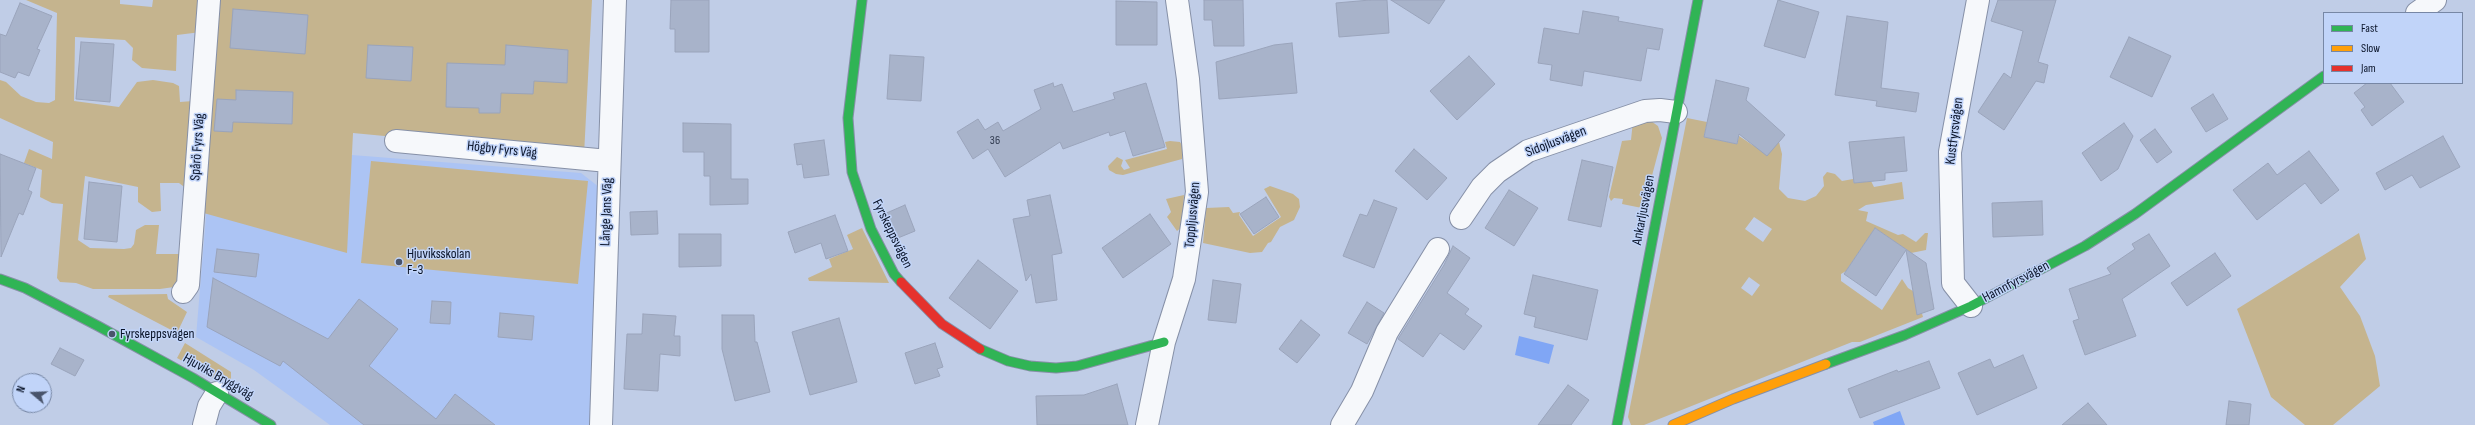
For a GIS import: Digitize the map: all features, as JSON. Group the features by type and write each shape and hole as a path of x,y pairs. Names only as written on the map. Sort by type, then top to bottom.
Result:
{"street":[{"name":"Spårö Fyrs Väg","path":"183,292 188,285 209,0"},
{"name":"Långe Jans Väg","path":"601,425 608,161 615,0"},
{"name":"Fyrskeppsvägen","path":"862,0 848,118 852,172 871,229 894,274 911,295 942,324 972,345 1008,361 1030,366 1056,368 1077,366 1164,342"},
{"name":"Toppljusvägen","path":"1147,425 1164,342 1184,279 1197,192 1188,79 1177,0"},
{"name":"Ankarljusvägen","path":"1617,425 1698,0"},
{"name":"Kustfyrsvägen","path":"1971,306 1953,283 1950,152 1978,0"},
{"path":"2418,12 2435,0"},
{"name":"Hamnfyrsvägen","path":"1673,425 1733,399 1905,334 1971,306 2085,246 2126,221 2323,77"},
{"name":"Sidojlusvägen","path":"1461,218 1482,187 1497,172 1528,150 1645,111 1660,110 1676,112"},
{"name":"Högby Fyrs Väg","path":"396,141 608,161"},
{"path":"1342,425 1362,391 1387,332 1438,249"},
{"name":"Hjuviks Bryggväg","path":"0,279 29,290 217,393 270,425"},
{"path":"204,425 209,406 217,393"}],"shaded area":[{"path":"26,0 120,0 120,4 152,7 153,0 205,0 201,32 177,35 176,71 142,68 132,60 133,48 125,40 75,37 74,101 119,107 137,82 153,80 173,83 179,86 180,102 193,101 187,189 179,183 160,183 161,211 152,212 138,202 138,187 85,176 78,240 90,248 131,248 134,244 136,230 145,225 159,225 156,254 184,254 183,275 174,287 160,289 93,289 76,283 60,282 57,278 63,204 52,203 40,197 42,170 24,163 29,149 52,159 53,142 0,118 0,80 6,82 21,96 36,102 49,103 55,100 57,13"},
{"path":"218,0 592,0 584,155 353,133 347,253 200,212"},
{"path":"1687,118 1707,122 1704,137 1737,144 1739,136 1754,146 1779,142 1782,154 1779,189 1788,198 1805,201 1816,196 1824,186 1823,177 1827,172 1835,174 1842,181 1853,179 1854,183 1871,181 1874,187 1902,182 1904,199 1866,205 1858,210 1868,212 1866,221 1898,235 1903,234 1916,242 1925,233 1928,233 1926,250 1911,253 1875,228 1846,271 1841,274 1841,281 1882,310 1902,279 1908,288 1916,293 1923,317 1860,342 1852,342 1644,425 1631,425 1628,417","holes":["1754,217 1772,229 1763,242 1745,229","1749,277 1760,285 1752,296 1741,288"]},
{"path":"1648,119 1658,126 1662,138 1649,187 1647,207 1642,208 1622,204 1623,199 1614,198 1611,201 1609,197 1622,141 1631,140 1633,121"},
{"path":"1165,142 1180,142 1183,147 1182,159 1123,175 1116,174 1109,170 1108,166 1117,157 1123,160 1121,166 1124,170 1130,168 1125,160 1167,149"},
{"name":"Hjuviksskolan F-3","path":"212,144 581,173 599,187 591,425 330,425 254,370 196,337"},
{"path":"371,161 588,181 578,284 361,263"},
{"path":"1270,186 1293,194 1299,199 1300,207 1294,220 1280,227 1271,242 1268,243 1262,252 1250,253 1203,243 1206,208 1229,207 1233,213 1240,212 1239,215 1253,236 1281,217 1264,189"},
{"path":"1184,195 1182,227 1177,231 1167,217 1171,212 1166,199"},
{"path":"862,228 889,283 809,281 808,278 832,267 829,259 853,249 847,235"},
{"path":"2359,233 2366,259 2340,287 2360,316 2375,356 2380,386 2333,425 2305,425 2271,397 2237,309"},
{"path":"167,294 168,299 187,312 177,333 108,297 109,295"},
{"path":"185,343 231,372 231,379 217,380 177,358"}],"water":[{"path":"1519,336 1554,345 1549,364 1515,355"},
{"path":"1900,411 1905,425 1874,425 1873,422"}],"building":[{"path":"671,0 709,0 709,52 675,52 675,29 670,29"},
{"path":"1204,0 1243,0 1244,46 1214,46 1212,20 1204,20"},
{"path":"1387,0 1389,33 1339,37 1336,3"},
{"path":"1391,0 1445,0 1429,24"},
{"path":"1778,0 1819,12 1805,58 1764,46"},
{"path":"1998,0 2056,0 2038,62 2048,65 2044,83 2036,81 2004,130 1978,112 2004,73 2011,78 2023,31 1991,21"},
{"path":"1116,1 1157,2 1157,45 1116,45"},
{"path":"20,3 52,16 37,49 40,50 29,76 18,72 15,78 0,72 0,34 6,36"},
{"path":"233,9 308,15 305,54 230,48"},
{"path":"1583,11 1619,17 1618,21 1663,29 1659,50 1647,48 1641,81 1584,71 1582,86 1550,80 1552,65 1538,63 1544,28 1579,34"},
{"path":"1847,16 1888,22 1881,88 1919,93 1916,112 1876,106 1877,101 1835,95"},
{"path":"2129,37 2171,56 2152,97 2110,77"},
{"path":"81,42 114,44 110,102 76,99"},
{"path":"1292,43 1297,93 1219,99 1216,62 1274,45"},
{"path":"368,45 413,47 411,81 366,78"},
{"path":"506,45 568,50 567,83 534,81 533,94 501,93 500,113 479,113 479,108 446,107 447,63 505,65"},
{"path":"890,55 924,57 921,101 887,99"},
{"path":"1469,56 1495,84 1457,120 1430,91"},
{"path":"1716,80 1749,88 1746,100 1785,135 1767,156 1739,134 1737,144 1704,137"},
{"path":"1053,83 1054,87 1062,84 1073,112 1115,99 1113,93 1146,83 1165,147 1133,156 1125,131 1110,136 1109,132 1063,149 1060,142 1005,177 988,149 973,159 957,132 978,119 985,130 998,122 1003,131 1041,109 1034,90"},
{"path":"2366,84 2391,84 2404,102 2372,126 2361,110 2365,107 2354,93"},
{"path":"236,90 293,92 292,124 233,122 232,132 214,131 217,99 236,100"},
{"path":"2213,94 2228,119 2206,132 2191,108"},
{"path":"683,123 731,124 731,179 748,179 748,204 710,205 710,176 704,176 704,152 683,152"},
{"path":"2124,123 2133,136 2118,169 2101,181 2082,153"},
{"path":"2155,129 2172,152 2157,163 2140,140"},
{"path":"2443,136 2460,167 2420,188 2412,175 2385,190 2376,173"},
{"path":"1904,137 1907,171 1885,173 1885,180 1854,183 1849,142"},
{"path":"824,140 829,175 804,178 802,164 797,165 794,144"},
{"path":"1414,149 1447,178 1427,200 1395,171"},
{"path":"2309,151 2339,190 2321,204 2305,183 2257,220 2233,190 2268,163 2277,175"},
{"path":"0,154 36,168 28,190 32,192 23,215 19,213 1,257"},
{"path":"1582,160 1613,167 1601,227 1568,220"},
{"path":"89,182 122,186 117,242 84,239"},
{"path":"1509,190 1538,208 1514,246 1485,228"},
{"path":"1050,195 1062,253 1052,255 1057,300 1036,303 1031,274 1026,281 1013,219 1030,216 1027,200"},
{"path":"1266,197 1279,217 1254,234 1240,214"},
{"path":"1374,200 1397,208 1374,268 1343,256 1360,214 1367,216"},
{"path":"2042,201 2043,235 1993,237 1992,203"},
{"path":"905,205 915,231 893,240 882,215"},
{"path":"657,211 658,234 631,235 630,212"},
{"path":"1150,214 1171,244 1123,278 1102,248"},
{"path":"835,215 848,251 826,259 821,243 795,253 788,232"},
{"path":"1875,228 1926,263 1934,309 1917,315 1906,250 1876,296 1844,274"},
{"path":"679,234 721,234 721,266 679,267"},
{"path":"2149,234 2170,266 2122,299 2136,336 2085,355 2073,321 2079,319 2069,289 2111,274 2107,268 2135,249 2132,244"},
{"path":"1453,246 1470,258 1447,293 1469,309 1465,314 1482,326 1464,350 1440,333 1423,357 1398,339 1444,265"},
{"path":"217,249 259,254 256,277 214,272"},
{"path":"2215,253 2231,276 2187,306 2171,283"},
{"path":"978,260 1018,291 990,329 949,298"},
{"path":"1533,275 1598,290 1587,340 1534,327 1536,317 1524,314"},
{"path":"213,278 328,339 359,299 398,329 369,366 436,419 455,394 495,425 364,425 283,361 280,366 207,327"},
{"path":"1213,280 1241,284 1236,323 1208,320"},
{"path":"432,301 451,302 450,324 430,323"},
{"path":"1367,302 1384,313 1367,344 1348,333"},
{"path":"500,313 534,316 532,340 498,337"},
{"path":"643,314 676,316 674,336 680,336 680,356 660,354 658,391 624,389 627,334 642,334"},
{"path":"722,315 754,315 755,342 757,342 770,392 735,401 722,349"},
{"path":"839,318 857,382 810,395 792,332"},
{"path":"1301,320 1320,335 1297,363 1279,349"},
{"path":"935,343 943,367 937,369 940,376 915,384 905,353"},
{"path":"60,348 84,360 75,376 51,364"},
{"path":"2023,355 2037,388 1977,415 1958,373 1990,359 1994,368"},
{"path":"1929,361 1940,388 1860,418 1848,389 1897,370 1898,372"},
{"path":"1117,384 1128,425 1037,425 1036,396 1084,395"},
{"path":"1568,385 1589,400 1571,425 1538,425"},
{"path":"2229,401 2251,404 2249,425 2226,425"},
{"path":"2088,403 2107,425 2062,425"}],"traffic: fast":[{"path":"862,0 848,118 852,172 871,229 894,274 901,282"},
{"path":"1617,425 1698,0"},
{"path":"1826,364 1905,335 1971,306 2085,246 2135,214 2323,77"},
{"path":"0,279 25,288 98,326 193,378 271,425"},
{"path":"980,349 1008,361 1030,366 1056,368 1077,366 1164,342"}],"traffic: slow":[{"path":"1673,425 1733,399 1826,364"}],"traffic: jam":[{"path":"901,282 942,324 980,349"}],"place":[{"name":"Hjuviksskolan F-3","path":"399,262"},
{"name":"Fyrskeppsvägen","path":"112,334"}]}
